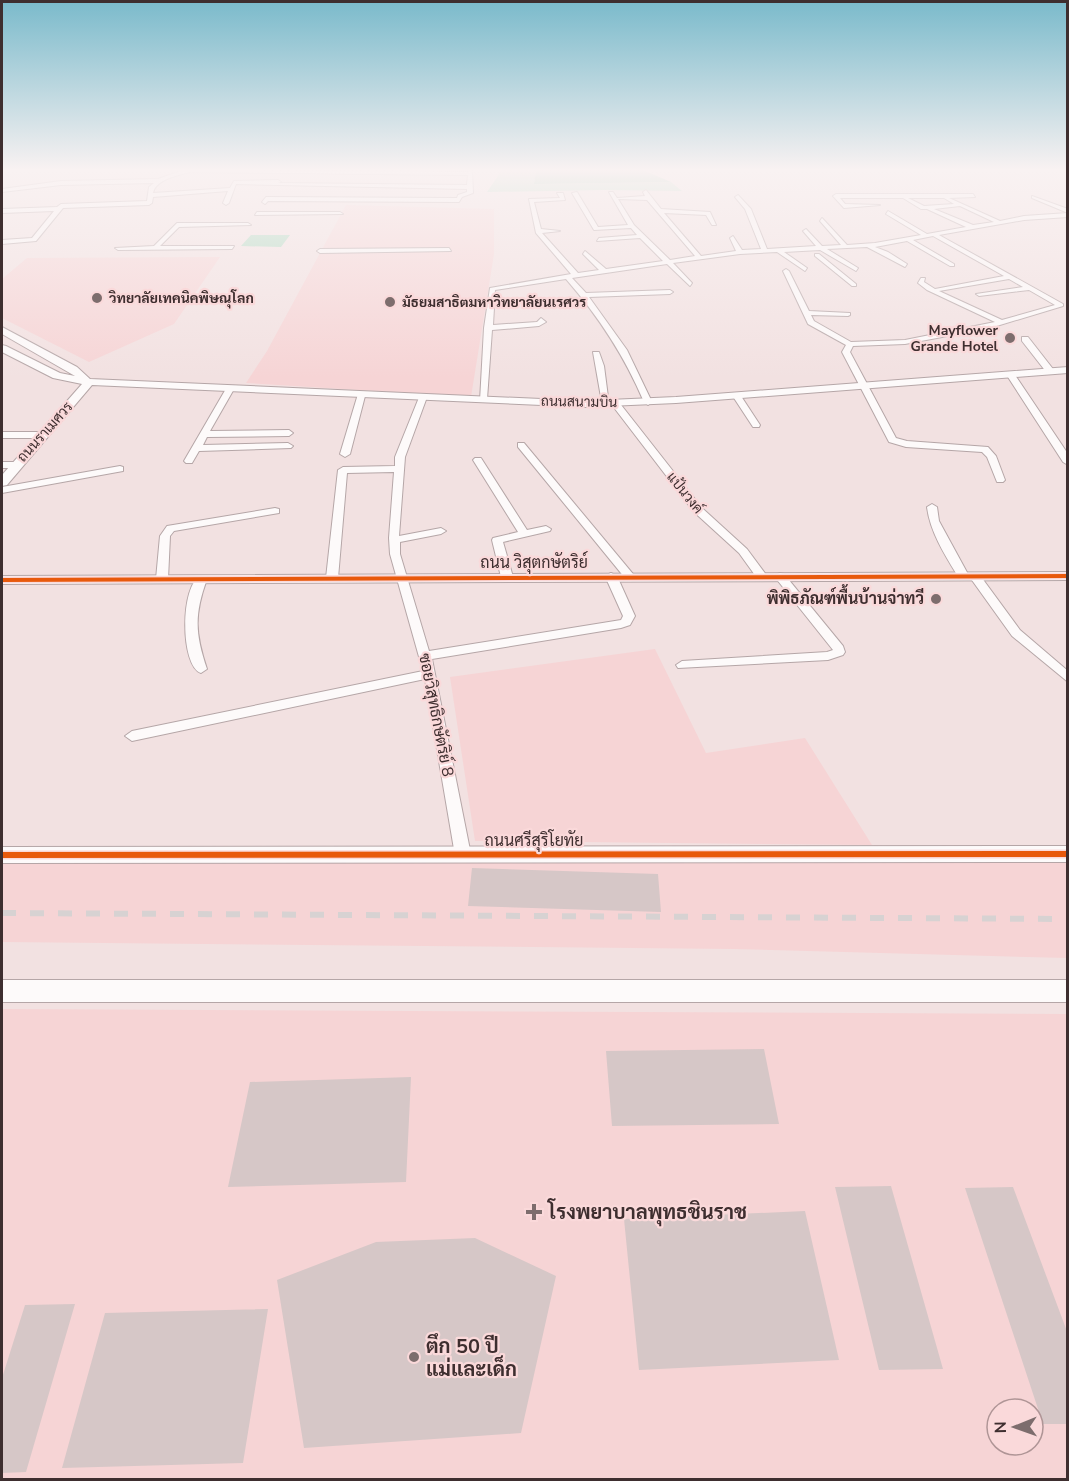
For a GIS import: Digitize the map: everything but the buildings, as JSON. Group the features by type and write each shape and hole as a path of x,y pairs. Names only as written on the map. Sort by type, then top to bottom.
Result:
{"street":[{"path":"2,242 35,239"},
{"path":"156,247 164,239"},
{"path":"545,239 610,326 627,353 648,402"},
{"path":"599,240 608,239"},
{"path":"644,239 690,284"},
{"path":"684,239 700,258"},
{"path":"734,239 740,252"},
{"path":"760,239 765,251"},
{"path":"813,239 821,248 856,269"},
{"path":"838,239 844,246"},
{"path":"483,399 492,289 572,275 740,252 865,245 913,239"},
{"path":"786,271 815,325 850,344 905,342 1002,323 1061,306 938,239"},
{"path":"909,240 952,265"},
{"path":"865,245 886,253 905,265"},
{"path":"118,248 232,248"},
{"path":"808,248 854,285"},
{"path":"320,251 449,250"},
{"path":"778,250 805,269"},
{"path":"585,253 604,271"},
{"path":"938,289 1010,277"},
{"path":"923,279 921,284 928,289 1002,323"},
{"path":"978,294 1029,288"},
{"path":"919,290 928,289"},
{"path":"585,295 670,292"},
{"path":"808,314 848,314"},
{"path":"488,328 539,324 541,320"},
{"path":"3,332 73,369 89,382"},
{"path":"1025,339 1050,371"},
{"path":"850,344 846,352 888,435 896,442 980,447 991,456 1000,480"},
{"name":"ถนนราเมศวร","path":"2,348 57,376 89,382"},
{"path":"596,354 610,403"},
{"name":"ถนนสนามบิน","path":"89,382 362,396 610,403 1068,370"},
{"path":"1010,374 1066,458"},
{"name":"ถนนราเมศวร","path":"2,482 89,382"},
{"path":"189,461 230,389"},
{"path":"736,395 756,425"},
{"path":"345,454 362,396"},
{"name":"ซอยวิสุทธิกษัตริย์ 8","path":"423,397 403,446 398,469 395,554 430,674 463,855"},
{"name":"แป้นวงค์","path":"610,403 698,510 743,551 761,576"},
{"path":"204,434 289,433"},
{"path":"2,435 42,435"},
{"path":"521,445 629,576"},
{"path":"196,448 288,446"},
{"path":"477,460 524,534"},
{"path":"2,465 16,465"},
{"path":"2,490 120,469"},
{"path":"332,578 343,470 398,469"},
{"path":"932,507 936,526 969,576 1016,633 1068,678"},
{"path":"162,579 165,536 171,528 275,511"},
{"path":"507,577 497,540 546,529"},
{"path":"394,540 441,531"},
{"path":"425,656 626,622 629,616 611,576"},
{"path":"682,665 828,656 839,652 839,649 780,576"},
{"name":"ถนน วิสุตกษัตริย์","path":"2,580 1068,576"},
{"path":"201,579 192,604 188,626 201,669"},
{"path":"132,736 430,674"},
{"name":"ถนนศรีสุริโยทัย","path":"2,855 1068,854"},
{"path":"2,991 1068,991"}],"shaded area":[{"path":"247,239 287,239 281,247 241,246"},
{"name":"มัธยมสาธิตมหาวิทยาลัยนเรศวร","path":"328,239 494,239 494,254 471,397 246,383 267,351"},
{"name":"วิทยาลัยเทคนิคพิษณุโลก","path":"220,257 174,324 89,362 2,318 2,279 27,258"},
{"path":"655,649 706,753 805,738 872,845 475,841 450,677"},
{"path":"2,863 1067,863 1067,958 733,949 2,942"},
{"name":"โรงพยาบาลพุทธชินราช","path":"2,1009 1067,1014 1067,1479 2,1479"}],"railway":[{"path":"2,913 1068,919"}],"cycle path":[{"path":"2,580 1068,576"},
{"path":"2,855 1068,854"}],"place":[{"name":"วิทยาลัยเทคนิคพิษณุโลก","path":"97,298"},
{"name":"มัธยมสาธิตมหาวิทยาลัยนเรศวร","path":"390,302"},
{"name":"Mayflower Grande Hotel","path":"1010,338"},
{"name":"พิพิธภัณฑ์พื้นบ้านจ่าทวี","path":"936,599"},
{"name":"โรงพยาบาลพุทธชินราช","path":"534,1212"},
{"name":"ตึก 50 ปี แม่และเด็ก","path":"414,1357"}]}
